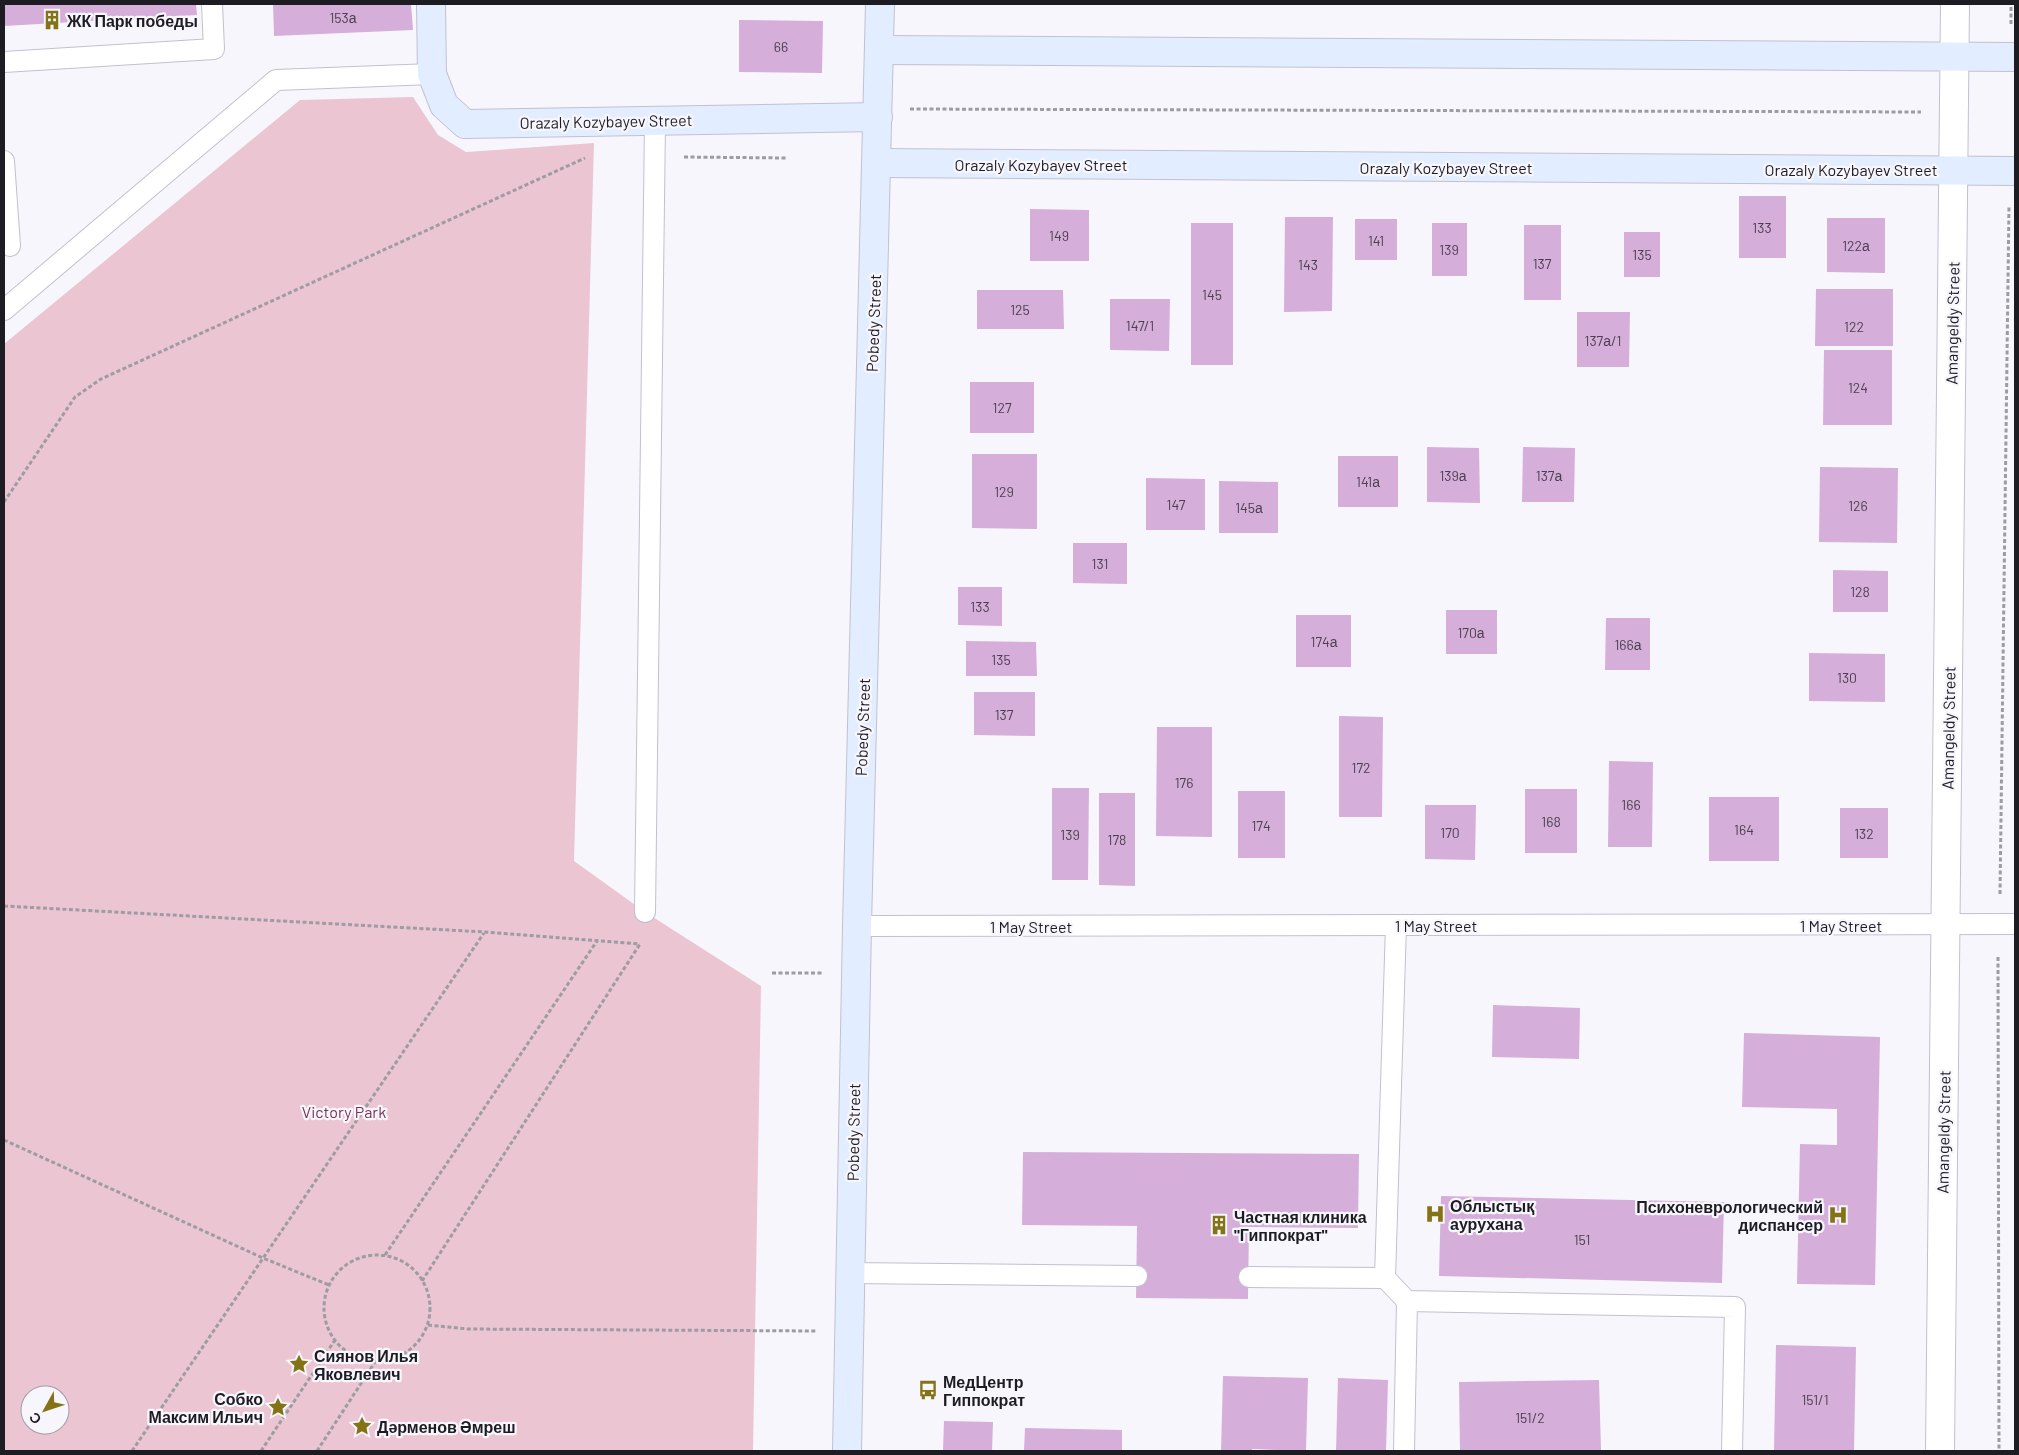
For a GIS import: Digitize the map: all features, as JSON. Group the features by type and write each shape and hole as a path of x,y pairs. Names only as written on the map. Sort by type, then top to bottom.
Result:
{"street":[{"name":"Orazaly Kozybayev Street","path":"431,4 432,74 444,104 465,124 654,121 878,113"},
{"name":"Pobedy Street","path":"847,1451 857,926 880,4"},
{"name":"Amangeldy Street","path":"1940,1451 1955,4"},
{"path":"879,50 2015,57"},
{"name":"Orazaly Kozybayev Street","path":"877,163 2012,170"}],"lane":[{"path":"4,62 214,49 212,4"},
{"path":"4,310 276,80 432,74"},
{"path":"645,912 654,121"},
{"path":"4,161 10,246"},
{"name":"1 May Street","path":"857,926 2008,924"},
{"path":"1396,925 1385,1278 1407,1301 1404,1451"},
{"path":"850,1273 1137,1276"},
{"path":"1248,1277 1385,1278"},
{"path":"1407,1301 1734,1307 1732,1451"}],"path":[{"path":"878,113 1954,112"},
{"path":"4,502 75,397 101,379 588,156"},
{"path":"654,157 786,158"},
{"path":"2008,924 2012,170"},
{"path":"4,906 484,932 640,944"},
{"path":"422,1281 640,944 645,912"},
{"path":"132,1451 484,932"},
{"path":"386,1255 598,940"},
{"path":"1998,957 1999,1451"},
{"path":"772,973 856,974"},
{"path":"4,1140 263,1258 329,1285"},
{"path":"386,1255 403,1261 418,1273 427,1289 430,1307 428,1325 419,1342 405,1354 375,1362 355,1356 341,1347 335,1340 325,1318 324,1302 329,1285 338,1272 351,1261 367,1256 386,1255"},
{"path":"428,1325 468,1330 849,1331"},
{"path":"261,1451 335,1340"},
{"path":"317,1451 375,1362"}],"green space":[{"name":"Victory Park","path":"413,97 438,135 466,152 594,143 574,861 645,912 761,986 753,1451 4,1451 4,344 300,100"}],"building":[{"name":"ЖК Парк победы","path":"4,4 196,4 197,15 4,26"},
{"path":"273,4 411,4 413,30 274,36"},
{"path":"739,20 823,21 822,73 739,72"},
{"path":"1739,196 1786,196 1786,258 1739,258"},
{"path":"1030,209 1089,210 1089,261 1030,261"},
{"path":"1285,217 1333,217 1332,311 1284,312"},
{"path":"1827,218 1885,218 1885,273 1827,272"},
{"path":"1355,219 1397,219 1397,260 1355,260"},
{"path":"1191,223 1233,223 1233,365 1191,365"},
{"path":"1432,223 1467,223 1467,276 1432,276"},
{"path":"1524,225 1561,225 1561,300 1524,300"},
{"path":"1624,232 1660,232 1660,277 1624,277"},
{"path":"1816,289 1893,289 1893,346 1815,346"},
{"path":"977,290 1063,290 1064,329 977,329"},
{"path":"1110,299 1170,299 1169,351 1110,350"},
{"path":"1577,312 1630,312 1629,367 1577,367"},
{"path":"1824,350 1892,350 1892,425 1823,425"},
{"path":"970,382 1034,382 1034,433 970,433"},
{"path":"1427,447 1479,448 1480,503 1427,502"},
{"path":"1523,447 1575,448 1574,502 1522,502"},
{"path":"972,454 1037,454 1037,529 972,528"},
{"path":"1338,456 1398,456 1398,507 1338,507"},
{"path":"1820,467 1898,468 1897,543 1819,542"},
{"path":"1146,478 1205,479 1205,530 1146,530"},
{"path":"1219,481 1278,482 1278,533 1219,533"},
{"path":"1073,543 1127,543 1127,584 1073,583"},
{"path":"1833,570 1888,571 1888,612 1833,612"},
{"path":"958,587 1002,587 1002,626 958,625"},
{"path":"1446,610 1497,610 1497,654 1446,654"},
{"path":"1296,615 1351,615 1351,667 1296,667"},
{"path":"1606,618 1650,618 1650,670 1605,670"},
{"path":"966,641 1036,642 1037,676 966,676"},
{"path":"1809,653 1885,654 1885,702 1809,701"},
{"path":"974,692 1035,692 1035,736 974,735"},
{"path":"1339,716 1383,717 1382,817 1339,817"},
{"path":"1157,727 1212,727 1212,837 1156,836"},
{"path":"1609,761 1653,762 1652,847 1608,847"},
{"path":"1052,788 1089,788 1088,880 1052,880"},
{"path":"1525,789 1577,789 1577,853 1525,853"},
{"path":"1238,791 1285,791 1285,858 1238,858"},
{"path":"1099,793 1135,793 1135,886 1099,885"},
{"path":"1709,797 1779,797 1779,861 1709,861"},
{"path":"1425,805 1476,805 1475,860 1425,859"},
{"path":"1840,808 1888,808 1888,858 1840,858"},
{"path":"1493,1005 1580,1008 1579,1059 1492,1057"},
{"name":"Психоневрологический диспансер","path":"1744,1033 1880,1037 1875,1285 1797,1284 1800,1144 1837,1145 1837,1109 1742,1107"},
{"name":"Частная клиника \"Гиппократ\"","path":"1023,1152 1359,1154 1358,1228 1249,1227 1248,1299 1136,1298 1137,1226 1022,1225"},
{"path":"1441,1196 1724,1202 1722,1283 1439,1276"},
{"path":"1776,1345 1856,1347 1854,1451 1774,1451"},
{"path":"1223,1376 1308,1378 1306,1451 1252,1449 1252,1451 1221,1451"},
{"path":"1338,1378 1388,1380 1386,1451 1336,1451"},
{"path":"1599,1380 1601,1451 1460,1451 1459,1382"},
{"path":"944,1421 993,1422 992,1451 943,1451"},
{"path":"1025,1428 1122,1430 1122,1451 1024,1451"}],"place":[{"name":"ЖК Парк победы","path":"52,20"},
{"name":"Облыстық аурухана","path":"1435,1214"},
{"name":"Психоневрологический диспансер","path":"1838,1215"},
{"name":"Частная клиника \"Гиппократ\"","path":"1219,1225"},
{"name":"Сиянов Илья Яковлевич","path":"299,1364"},
{"name":"МедЦентр Гиппократ","path":"928,1390"},
{"name":"Собко Максим Ильич","path":"278,1407"},
{"name":"Дәрменов Әмреш","path":"362,1426"}]}
